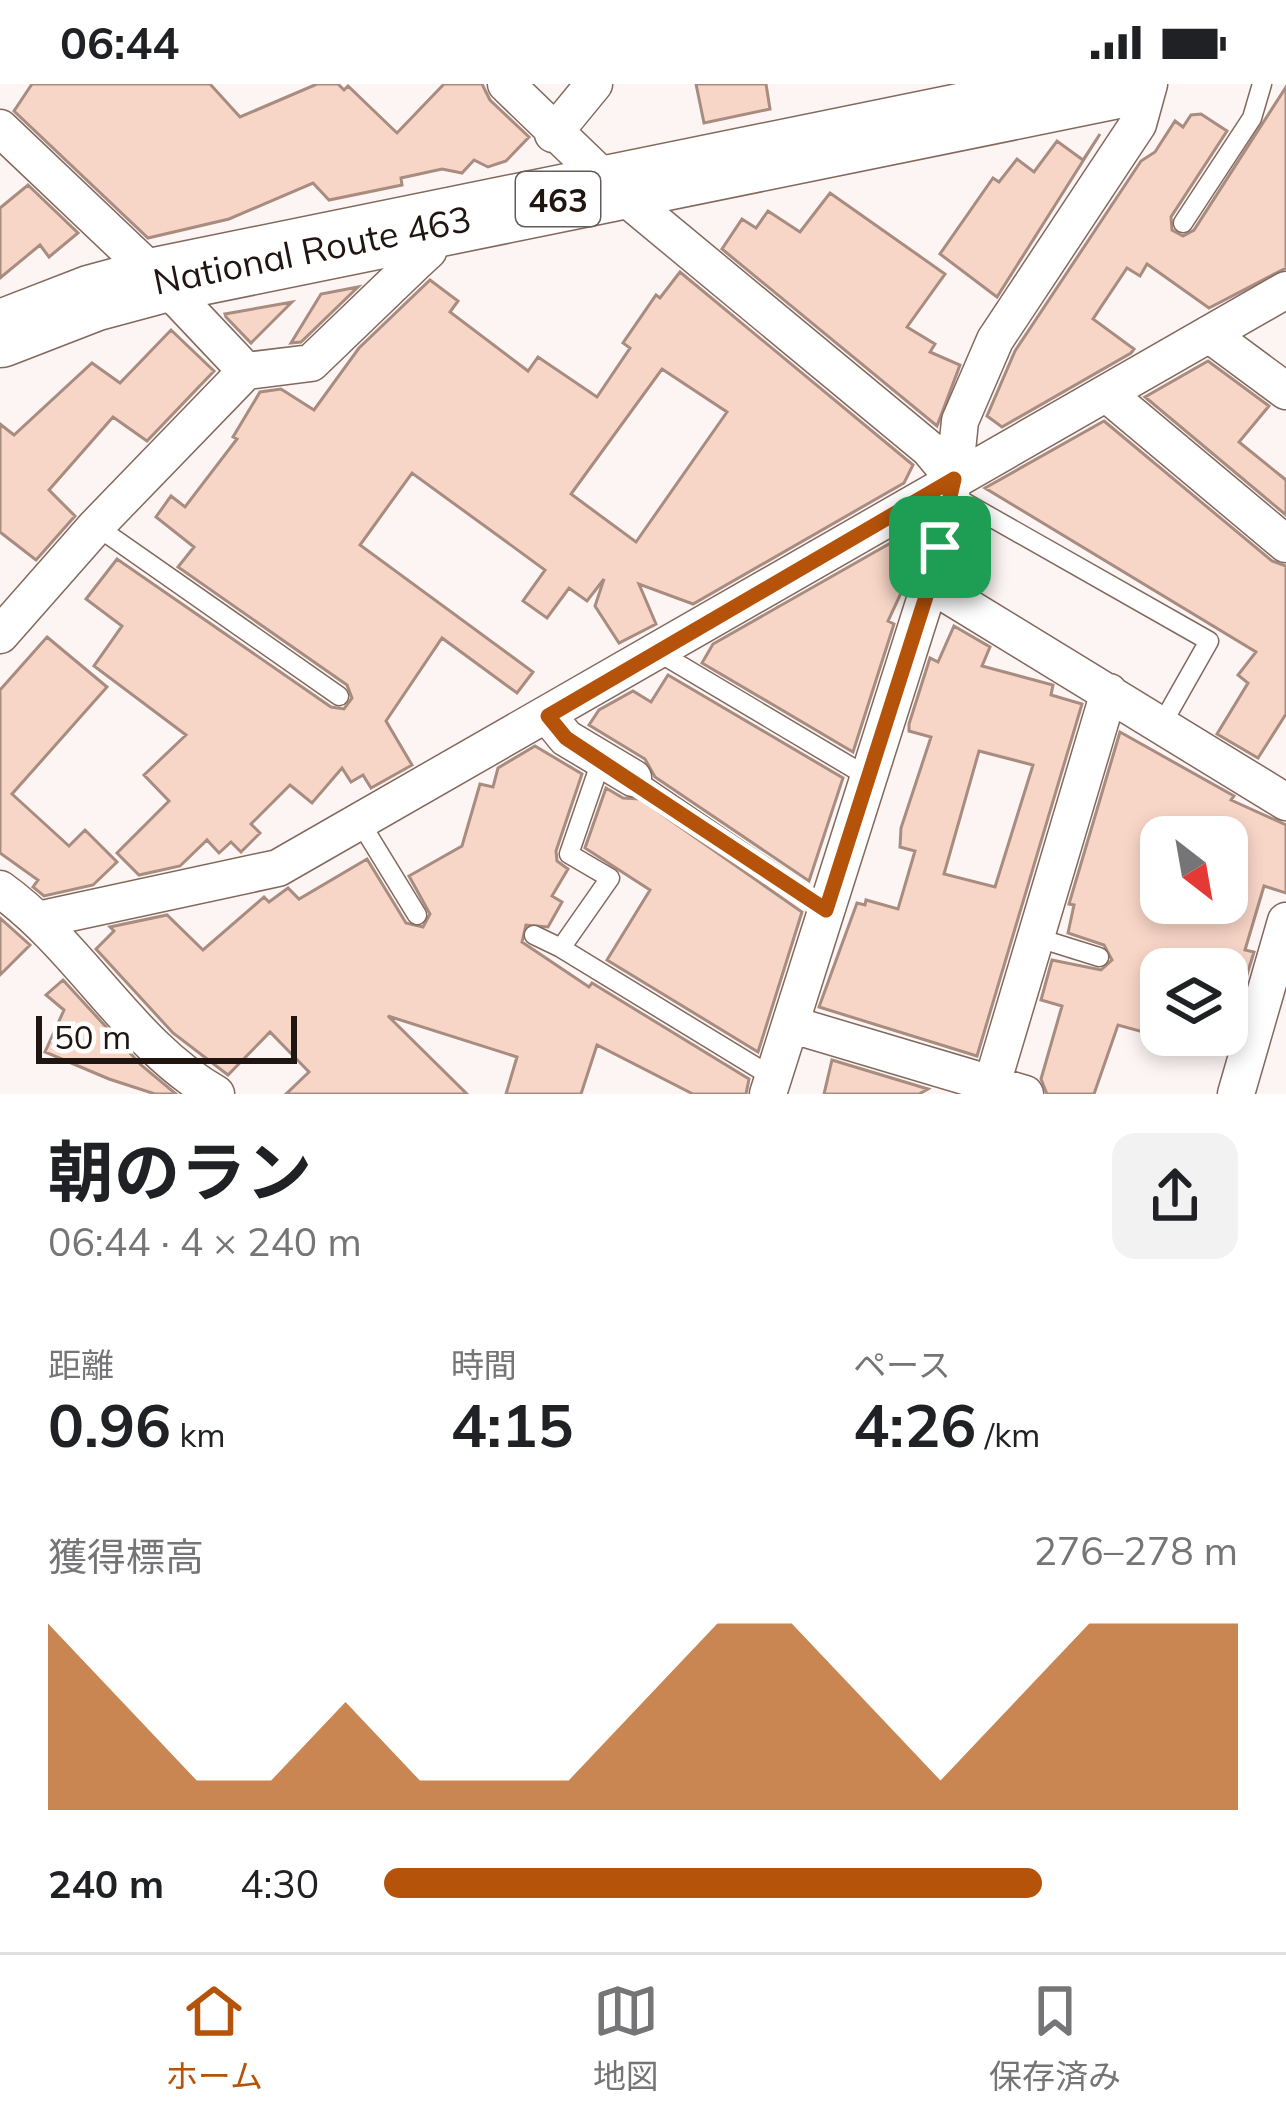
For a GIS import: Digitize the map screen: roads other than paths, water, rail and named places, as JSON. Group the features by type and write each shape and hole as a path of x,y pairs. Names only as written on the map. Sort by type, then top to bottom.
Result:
{"highway":[{"name":"National Route 463","path":"0,334 93,298 160,280 1122,84"}],"street":[{"path":"506,84 614,188 929,449 952,486"},
{"path":"553,134 594,84"},
{"path":"771,1086 930,584 952,486 960,421 995,340 1138,124 1149,84"},
{"path":"0,128 160,280 246,371"},
{"path":"0,635 96,526 246,371 311,363 428,251 422,227"},
{"path":"41,919 278,868 952,486 1286,290"},
{"path":"1209,334 1286,391"},
{"path":"1107,394 1286,544"},
{"path":"930,584 1286,802"},
{"path":"793,1025 1008,1089 1035,937 1109,692"},
{"path":"548,716 566,738 617,769"},
{"path":"0,889 41,919 182,1075 216,1094"},
{"path":"1236,1094 1286,922"}],"lane":[{"path":"1183,223 1252,118 1262,84"},
{"path":"952,486 1209,640 1162,724"},
{"path":"96,526 339,696"},
{"path":"658,652 868,777"},
{"path":"561,948 610,878 569,854 617,769 826,910"},
{"path":"360,822 417,915"},
{"path":"534,935 771,1086"},
{"path":"1035,937 1099,957"}]}
